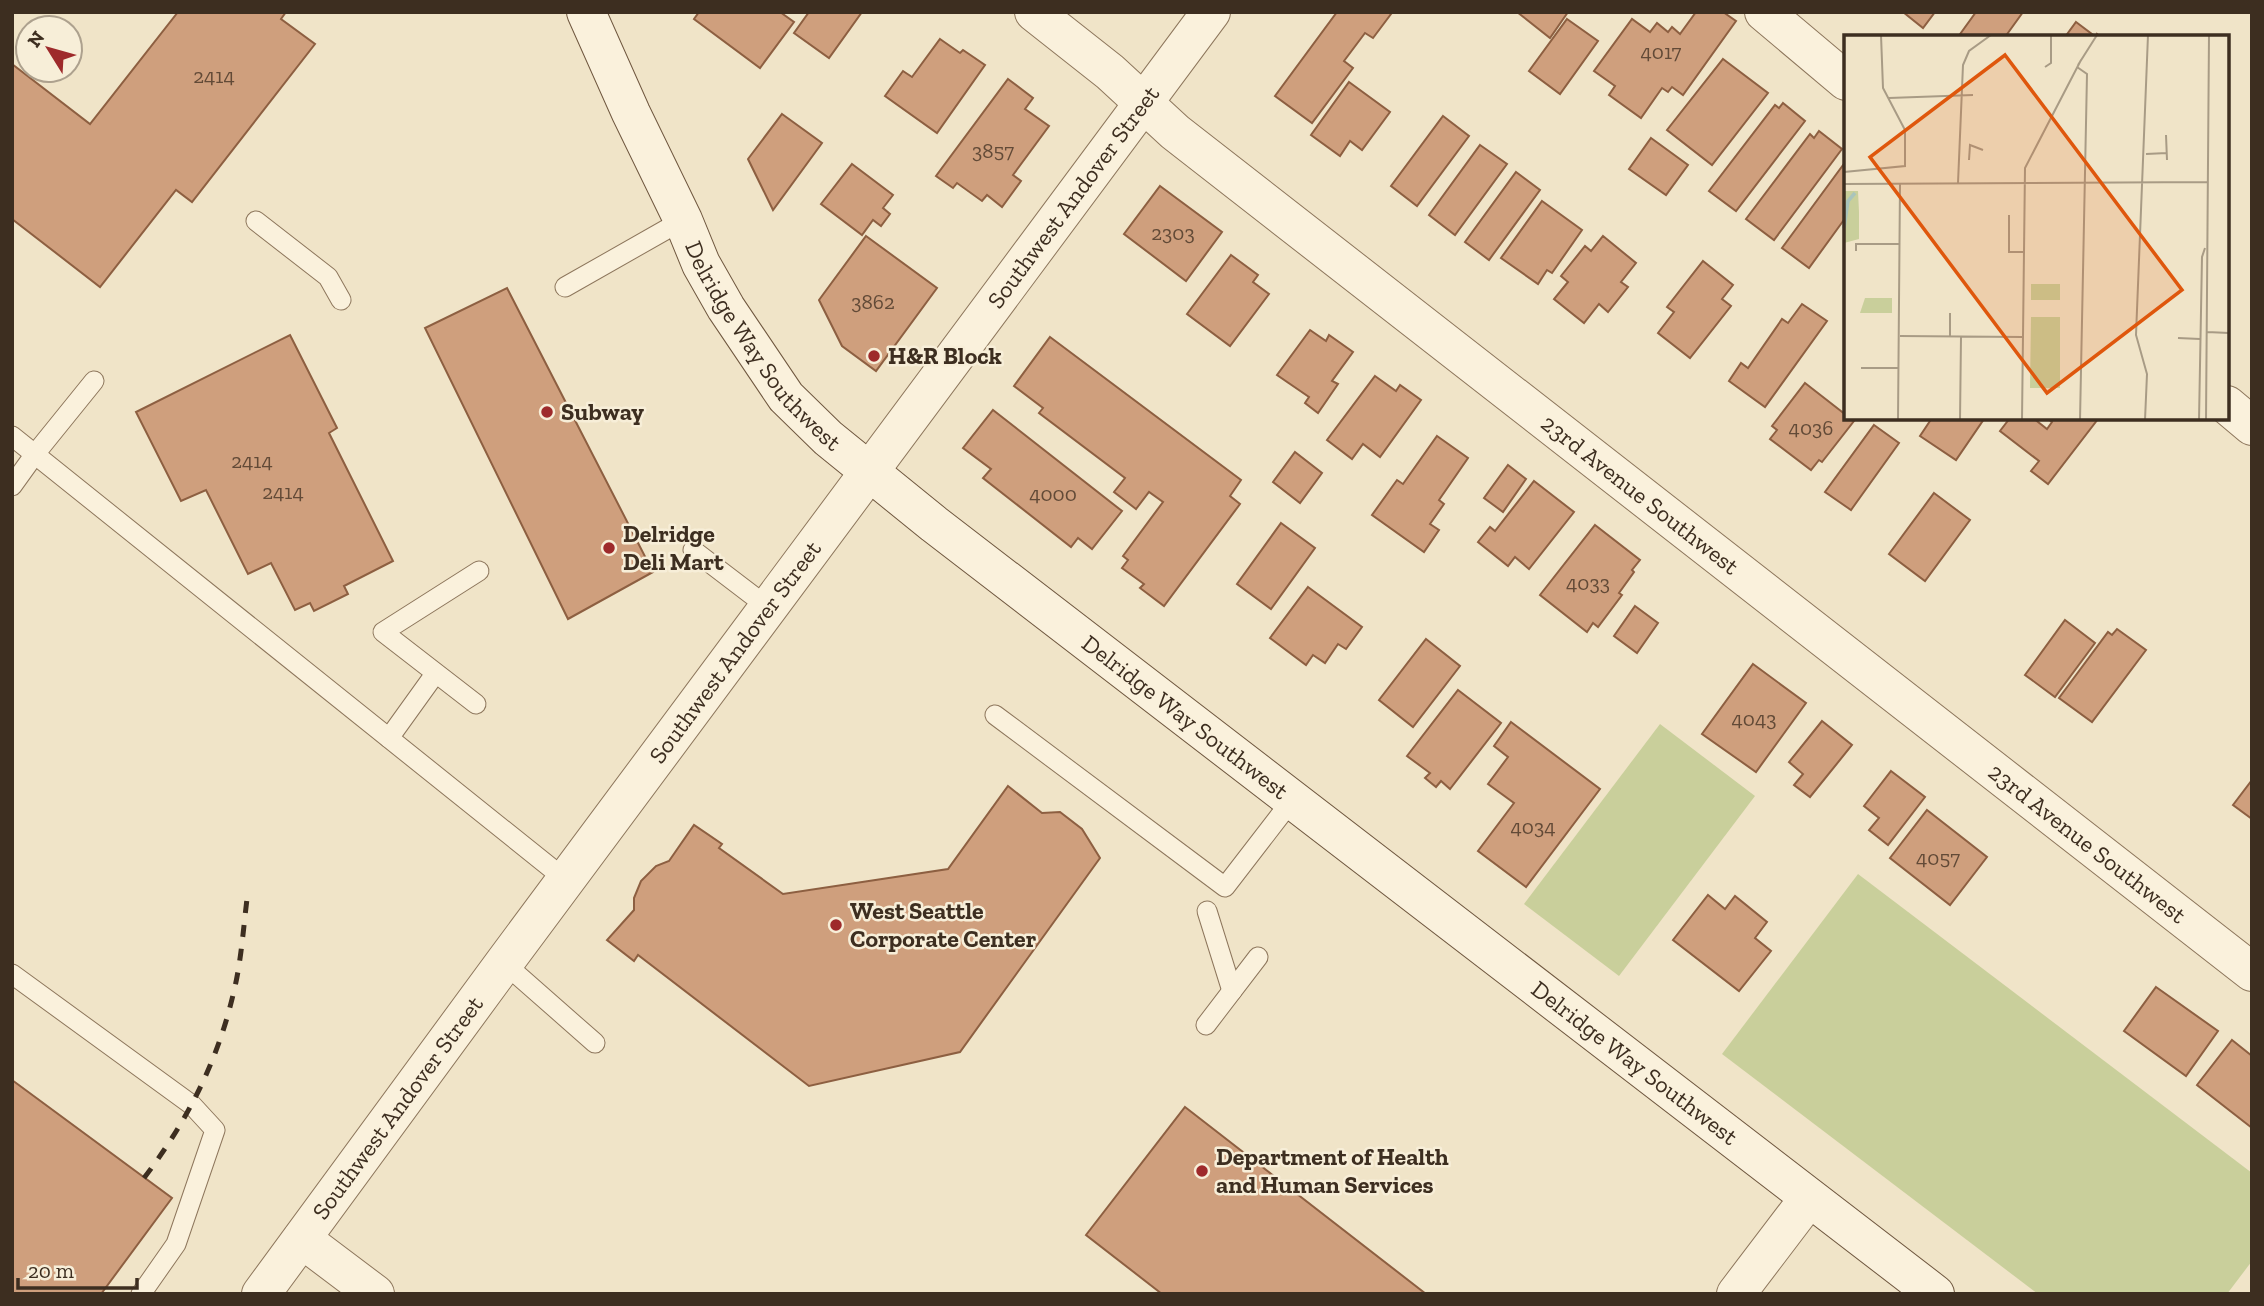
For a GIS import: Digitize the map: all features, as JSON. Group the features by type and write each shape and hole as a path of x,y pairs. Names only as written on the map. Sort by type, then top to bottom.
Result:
{"street":[{"name":"Delridge Way Southwest","path":"586,12 701,264 726,308 786,397 828,438 1292,800 1935,1294"},
{"name":"23rd Avenue Southwest","path":"1034,12 1110,72 1186,141 2252,972"},
{"name":"Southwest Andover Street","path":"261,1294 1211,12"},
{"path":"1764,12 1844,79"},
{"path":"2229,407 2252,426"},
{"path":"1736,1294 1809,1198"},
{"path":"302,1239 375,1294"}],"lane":[{"path":"565,287 683,220"},
{"path":"257,221 328,277 341,300"},
{"path":"12,486 94,381"},
{"path":"12,436 566,880"},
{"path":"693,550 769,608"},
{"path":"476,704 383,632 479,571"},
{"path":"389,738 435,674"},
{"path":"995,715 1225,887 1292,800"},
{"path":"1207,911 1232,991"},
{"path":"1206,1025 1258,957"},
{"path":"504,963 595,1043"},
{"path":"12,974 192,1105 215,1130 176,1244 141,1294"}],"green space":[{"path":"1660,724 1755,796 1619,976 1524,904"},
{"path":"1858,874 2252,1173 2252,1261 2227,1294 2038,1294 1722,1054"}],"building":[{"path":"178,12 286,12 281,19 315,44 192,202 176,190 100,287 12,219 12,64 14,84 38,84 90,124"},
{"path":"699,12 780,12 794,22 760,68 694,19"},
{"path":"809,12 862,12 829,58 794,33"},
{"path":"1337,12 1391,14 1373,38 1365,33 1344,61 1353,68 1312,123 1275,96"},
{"path":"1517,12 1568,12 1550,38"},
{"path":"1696,12 1723,12 1736,21 1683,95 1672,87 1668,92 1662,88 1641,118 1609,95 1615,86 1594,71 1632,19 1650,32 1657,23 1668,32 1672,27 1680,34"},
{"path":"1903,12 1935,12 1923,28"},
{"path":"1976,12 2023,12 2006,35 1959,35"},
{"path":"1567,19 1598,41 1560,94 1529,71"},
{"path":"2076,22 2093,35 2066,35"},
{"path":"940,39 960,53 963,50 985,65 937,133 885,96 903,71 912,77"},
{"path":"1723,59 1768,93 1712,165 1667,130"},
{"path":"1008,79 1033,98 1025,109 1049,126 1013,175 1021,181 1002,207 987,195 982,201 957,183 953,188 936,176"},
{"path":"1349,82 1390,112 1362,150 1350,141 1340,156 1311,135"},
{"path":"1783,103 1805,121 1736,211 1709,191 1775,105 1779,108"},
{"path":"782,114 822,143 773,210 748,159"},
{"path":"1443,116 1469,136 1417,206 1391,186"},
{"path":"1819,131 1842,149 1774,240 1746,219 1810,134 1814,138"},
{"path":"1651,138 1688,165 1666,195 1629,169"},
{"path":"1480,145 1507,164 1455,235 1429,215"},
{"path":"852,164 893,195 883,208 890,214 881,226 873,220 862,235 821,204"},
{"path":"1844,164 1844,220 1809,268 1782,248"},
{"path":"1516,172 1540,190 1489,260 1465,242"},
{"path":"1160,186 1222,232 1186,281 1124,234"},
{"path":"1542,201 1582,230 1552,273 1547,270 1538,284 1501,258"},
{"path":"866,236 937,288 876,371 842,346 819,300"},
{"path":"1603,236 1636,263 1621,282 1628,287 1608,312 1599,304 1584,323 1554,299 1568,282 1561,276 1585,246 1591,251"},
{"path":"1231,255 1258,275 1253,282 1269,294 1230,346 1187,314"},
{"path":"1703,261 1733,285 1722,299 1731,306 1690,358 1658,333 1674,312 1667,307"},
{"path":"507,288 653,572 568,619 425,328"},
{"path":"1802,304 1827,321 1765,407 1729,381 1741,363 1748,368 1782,319 1788,323"},
{"path":"1310,330 1326,341 1329,335 1353,352 1332,381 1338,384 1318,413 1305,403 1309,397 1277,375"},
{"path":"290,335 337,428 329,433 393,561 344,586 348,594 314,611 310,603 295,610 271,563 248,574 206,490 181,501 136,412"},
{"path":"1050,337 1241,480 1230,496 1240,504 1164,606 1140,588 1144,584 1122,568 1128,560 1123,556 1163,502 1149,492 1136,509 1114,492 1125,478 1039,413 1043,408 1014,386"},
{"path":"1375,376 1396,391 1400,385 1421,400 1380,457 1363,444 1352,459 1327,440"},
{"path":"1805,383 1844,413 1844,420 1854,421 1822,462 1819,460 1811,470 1770,439 1777,430 1772,426"},
{"path":"993,410 1122,511 1092,549 1078,538 1071,547 983,478 991,469 963,448"},
{"path":"1931,420 1983,420 1956,460 1920,436"},
{"path":"2008,420 2036,420 2047,429 2052,422 2050,420 2097,420 2048,484 2031,471 2039,461 2000,431"},
{"path":"1874,425 1899,443 1851,510 1825,492"},
{"path":"1437,436 1468,458 1439,500 1444,504 1430,524 1439,530 1424,552 1372,515 1397,480 1403,484"},
{"path":"1295,452 1322,473 1300,503 1273,482"},
{"path":"1508,465 1526,479 1503,512 1484,498"},
{"path":"1534,481 1574,512 1529,569 1515,557 1508,566 1478,542 1490,527 1495,531"},
{"path":"1934,493 1970,520 1925,581 1889,554"},
{"path":"1281,523 1315,548 1271,609 1237,584"},
{"path":"1595,525 1640,560 1619,593 1622,595 1598,627 1593,623 1587,632 1540,595"},
{"path":"1308,587 1362,627 1346,649 1338,644 1325,663 1313,655 1306,665 1270,638"},
{"path":"1635,606 1658,623 1637,653 1614,636"},
{"path":"2065,620 2095,643 2055,697 2025,675"},
{"path":"2117,629 2146,650 2092,722 2059,698 2108,632 2112,635"},
{"path":"1426,639 1460,666 1413,727 1379,700"},
{"path":"1753,664 1806,703 1756,772 1702,734"},
{"path":"1458,690 1501,723 1450,789 1441,781 1436,787 1425,778 1430,773 1407,756"},
{"path":"1822,721 1852,745 1810,797 1794,785 1803,774 1789,762"},
{"path":"1511,722 1600,789 1526,887 1478,851 1514,803 1488,784 1508,757 1494,746"},
{"path":"1891,771 1925,797 1888,845 1869,830 1879,818 1864,806"},
{"path":"2252,780 2252,819 2233,805"},
{"name":"West Seattle Corporate Center","path":"1008,786 1042,813 1060,812 1082,829 1100,858 960,1052 809,1086 638,955 634,961 607,940 634,910 634,898 641,881 656,866 669,861 694,825 722,844 719,848 783,894 948,869"},
{"path":"1927,810 1987,857 1950,905 1890,858"},
{"path":"1708,895 1725,909 1735,896 1767,922 1755,938 1771,951 1739,991 1673,940"},
{"path":"2156,987 2218,1031 2186,1076 2124,1031"},
{"path":"2232,1040 2252,1056 2252,1128 2197,1085"},
{"path":"12,1080 172,1198 101,1294 12,1294"},
{"name":"Department of Health and Human Services","path":"1185,1107 1426,1294 1162,1294 1086,1235"}],"railway":[{"path":"144,1178 186,1114 218,1045 236,983 247,899"}],"place":[{"name":"H&R Block","path":"874,356"},
{"name":"Subway","path":"547,412"},
{"name":"Delridge Deli Mart","path":"609,548"},
{"name":"West Seattle Corporate Center","path":"836,925"},
{"name":"Department of Health and Human Services","path":"1202,1171"}]}
